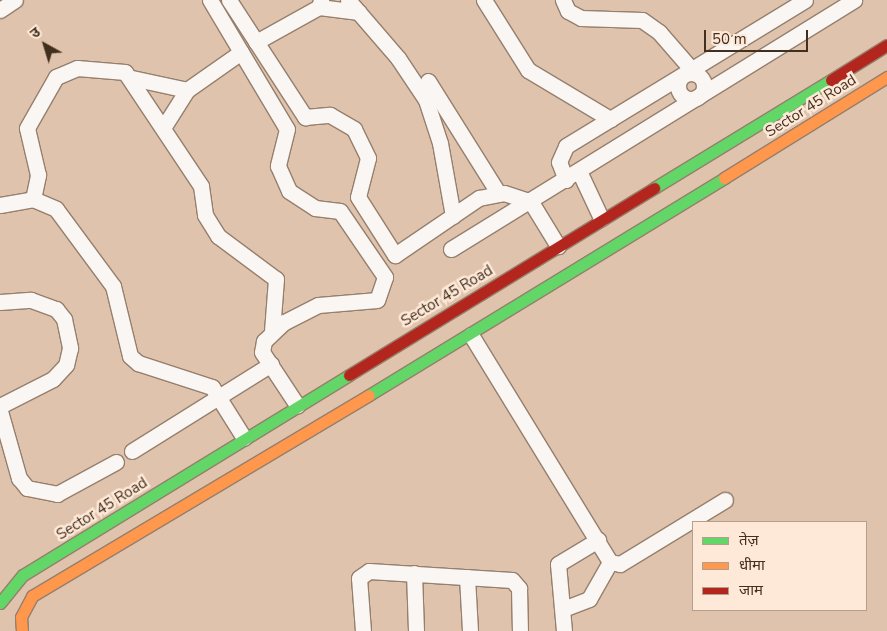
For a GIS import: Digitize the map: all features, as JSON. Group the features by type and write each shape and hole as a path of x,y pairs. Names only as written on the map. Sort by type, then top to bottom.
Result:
{"street":[{"path":"0,10 15,0"},
{"path":"210,0 288,129 278,166 289,191 315,208 340,211 385,277 374,302 346,300 318,305 272,331"},
{"path":"228,0 305,117 330,115 354,130 368,158 358,197 395,255 480,198 499,194 530,202 558,246"},
{"path":"348,0 426,100 440,143 452,216"},
{"path":"484,0 528,70 610,119"},
{"path":"563,0 568,11 581,18 642,20 659,32 687,73 701,78 703,86 697,97"},
{"path":"566,180 559,162 566,146 805,0"},
{"path":"450,249 566,180 854,0"},
{"path":"256,42 320,3 359,12"},
{"name":"Sector 45 Road","path":"0,598 23,575 601,218 887,45"},
{"path":"163,128 188,90 241,52"},
{"path":"33,199 38,175 27,128 56,77 77,68 115,68 132,78 188,90"},
{"name":"Sector 45 Road","path":"22,614 32,596 471,335 887,77"},
{"path":"132,78 201,186 205,215 218,236 276,279 272,331 262,352 297,405"},
{"path":"428,81 499,194"},
{"path":"579,171 601,218"},
{"path":"0,205 33,199 56,209 113,286 130,356 138,364 206,383 220,397 244,438"},
{"path":"0,302 31,300 56,309 64,319 70,348 66,365 53,379 0,406"},
{"path":"471,335 610,562"},
{"path":"132,451 271,364"},
{"path":"0,411 20,478 27,488 56,494 116,462"},
{"path":"610,562 620,564 725,500"},
{"path":"564,631 564,609 558,564 598,540"},
{"path":"564,609 589,600 610,562"},
{"path":"363,631 362,572 414,573 517,583 520,631"},
{"path":"414,573 416,631"},
{"path":"467,577 470,631"},
{"path":"0,598 0,603"},
{"path":"0,598 22,614 22,631"}],"traffic: fast":[{"path":"654,188 831,80"},
{"path":"369,395 724,178"},
{"path":"0,603 23,575 349,375"}],"traffic: slow":[{"path":"724,178 887,77"},
{"path":"22,631 21,617 32,596 369,395"}],"traffic: jam":[{"path":"831,80 887,45"},
{"path":"349,375 654,188"}]}
